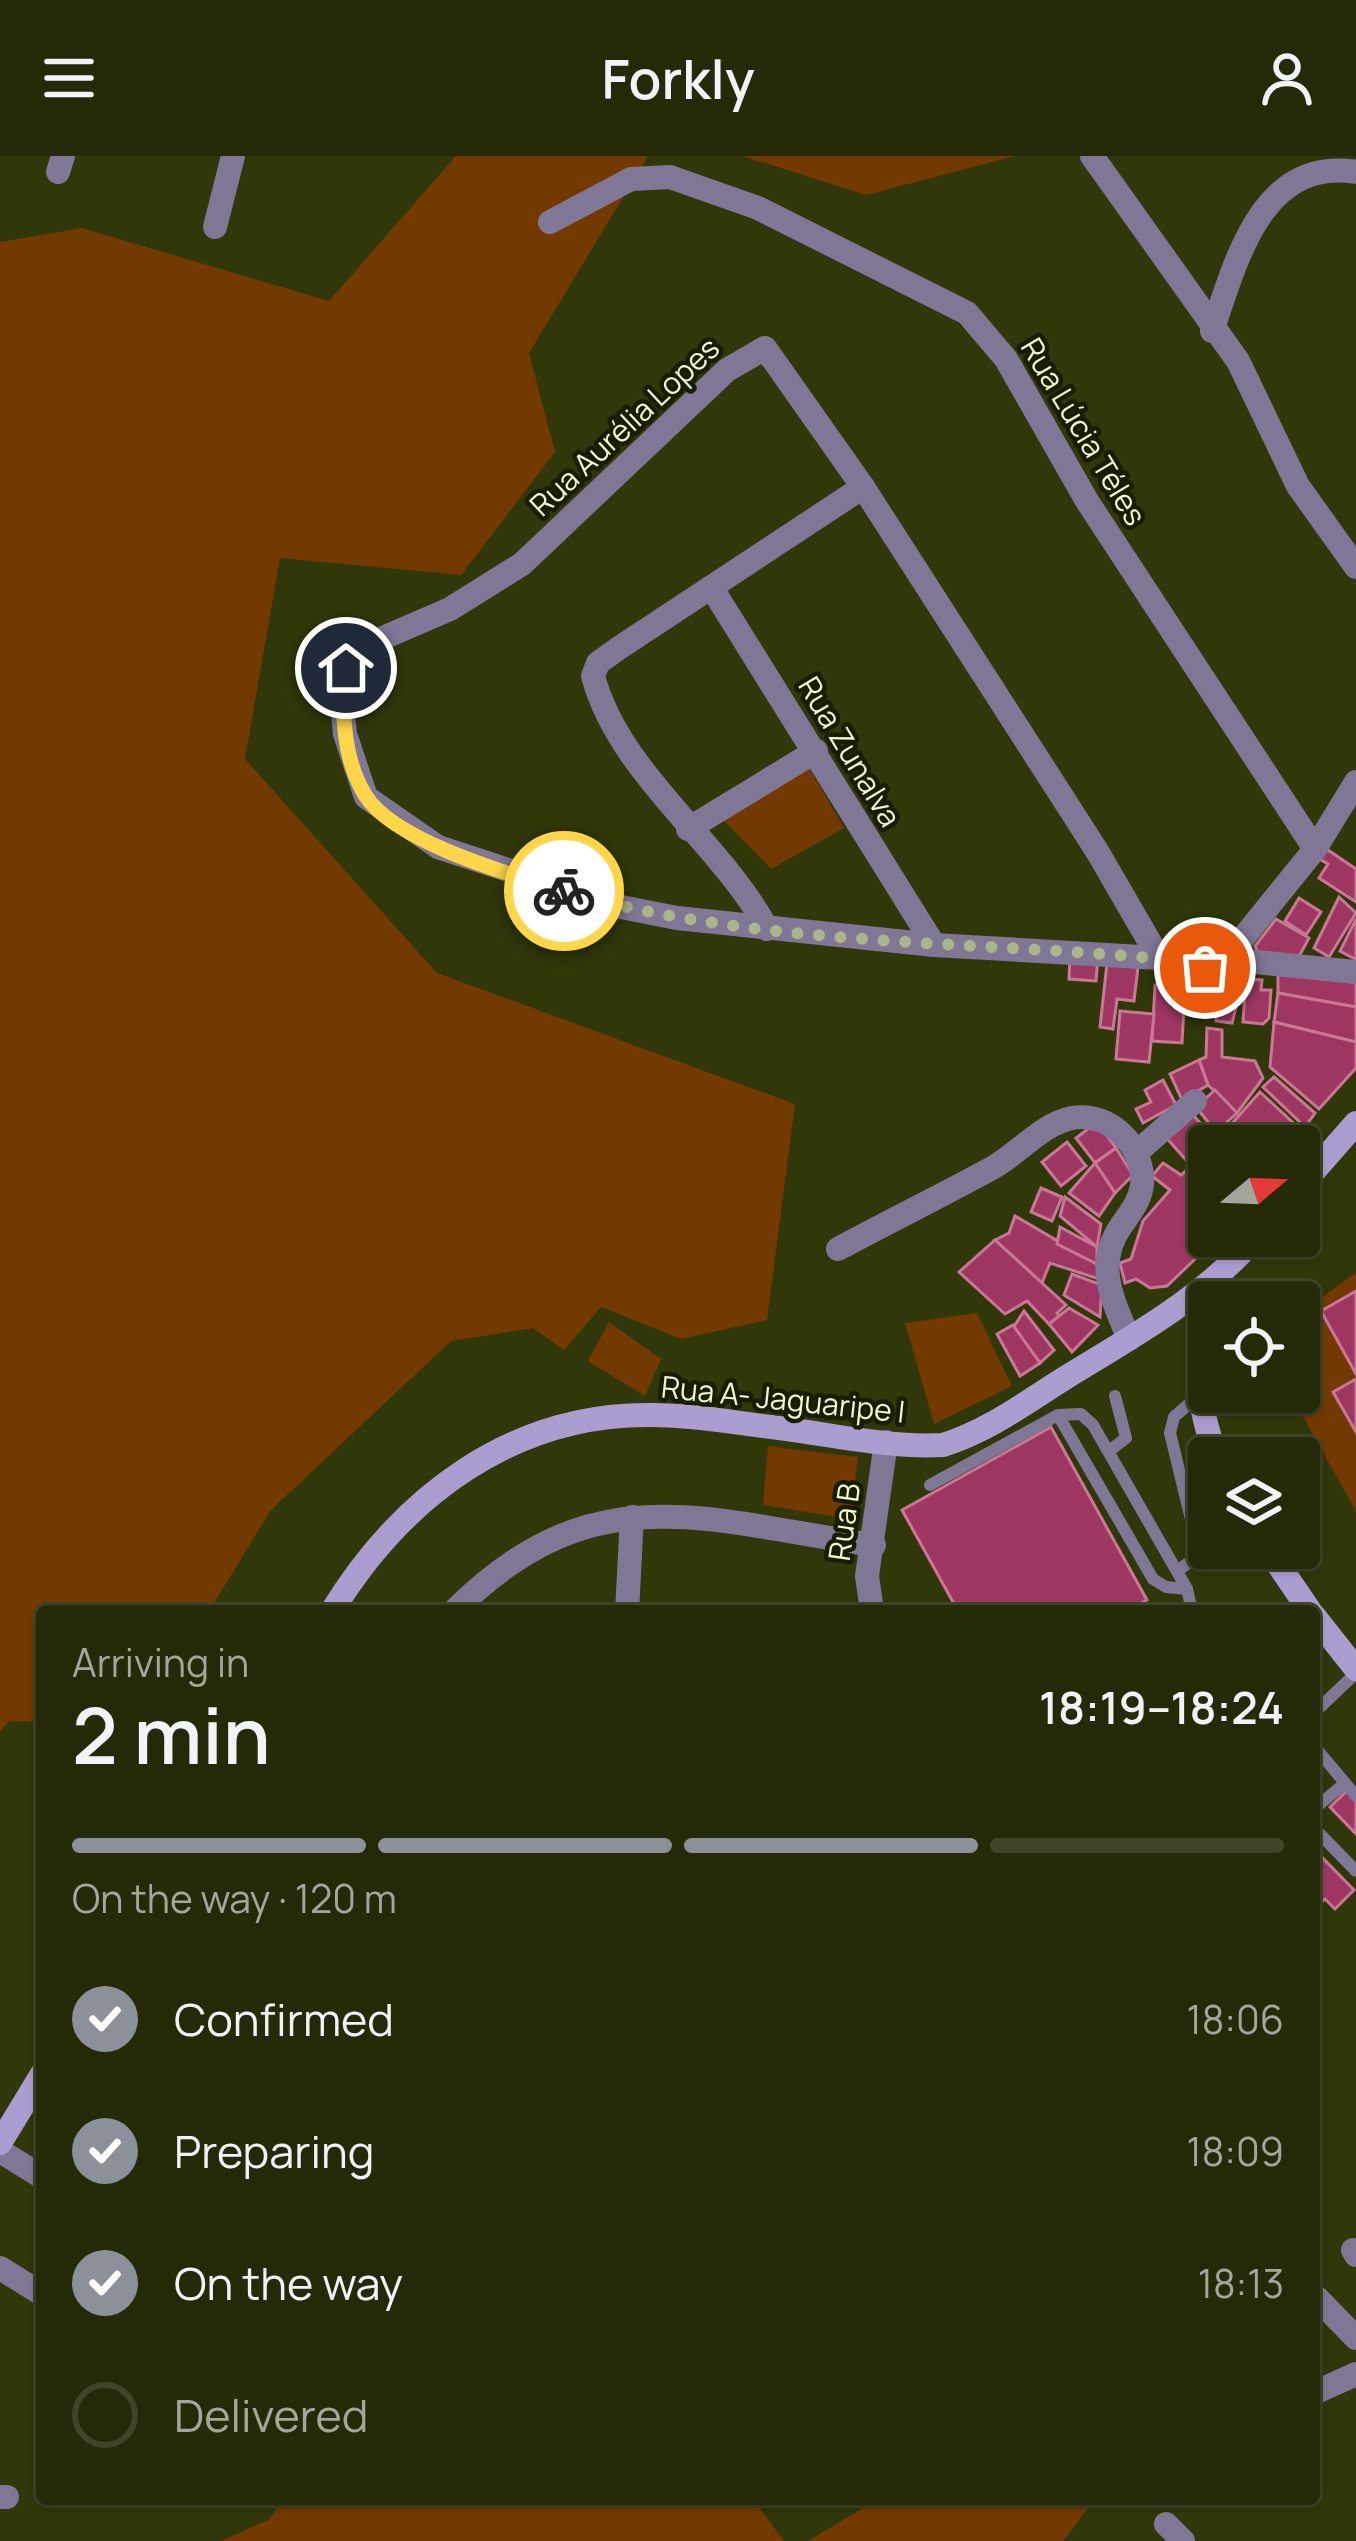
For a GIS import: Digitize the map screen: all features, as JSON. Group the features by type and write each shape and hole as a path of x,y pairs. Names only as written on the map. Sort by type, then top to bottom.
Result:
{"main road":[{"path":"1320,1164 1356,1123"},
{"name":"Rua A- Jaguaripe I","path":"336,1605 364,1561 415,1504 481,1458 551,1430 650,1414 924,1446 964,1438 1188,1308"},
{"path":"1282,1569 1307,1605"},
{"path":"1320,1624 1356,1671"},
{"path":"0,2147 36,2084"}],"street":[{"path":"215,226 233,156"},
{"path":"1092,156 1212,331 1238,361 1298,486 1356,566"},
{"path":"1212,331 1256,209 1271,186 1289,169 1311,160 1335,162 1356,172"},
{"name":"Rua Lúcia Téles","path":"550,223 631,179 670,177 758,208 967,313 1006,358 1087,501 1315,849"},
{"name":"Rua Aurélia Lopes","path":"767,929 621,907 438,847 385,815 366,797 342,703 346,668 362,647 450,609 522,564 727,370 759,348 776,357 862,487 1097,851 1159,958"},
{"path":"862,487 619,648 598,663 593,676 626,740 767,929 934,946 1159,958 1205,968 1226,959 1315,849 1356,782"},
{"name":"Rua Zunalva","path":"713,590 934,946"},
{"path":"688,829 815,751"},
{"path":"1226,959 1356,972"},
{"path":"1136,1153 1195,1101"},
{"path":"838,1249 999,1164 1069,1118 1103,1121 1136,1153 1142,1190 1106,1257 1106,1277 1129,1339"},
{"name":"Rua B","path":"870,1605 867,1593 886,1442"},
{"path":"461,1605 526,1549 601,1520 674,1516 874,1545"},
{"path":"627,1605 632,1517"},
{"path":"1320,1622 1356,1642"},
{"path":"0,2147 36,2173"},
{"path":"0,2268 36,2290"},
{"path":"1320,2301 1356,2338"},
{"path":"1320,2389 1356,2374"}],"lane":[{"path":"1108,1451 1126,1438 1115,1396"},
{"path":"1177,1571 1194,1559 1198,1548 1170,1433 1174,1417 1188,1405"},
{"path":"930,1485 1058,1415 1075,1412 1088,1418 1125,1479 1187,1589 1191,1605"},
{"path":"1058,1415 1153,1579 1166,1587 1187,1589"},
{"path":"1103,1493 1125,1479"},
{"path":"1320,1706 1356,1671"},
{"path":"1320,1766 1356,1796"},
{"path":"1320,1803 1344,1784"},
{"path":"1320,1834 1356,1871"}],"shaded area":[{"path":"456,156 648,156 529,353 555,452 461,575 280,558 245,759 437,973 795,1104 767,1320 681,1339 601,1307 564,1350 533,1328 451,1341 271,1510 213,1605 36,1605 36,1722 10,1721 0,1731 0,242 82,228 329,301"},
{"path":"743,156 1015,156 866,195"},
{"path":"807,764 844,828 771,869 723,820"},
{"path":"1356,1273 1356,1511 1320,1447 1320,1437 1314,1437 1301,1413 1320,1413 1321,1299"},
{"path":"977,1313 1012,1386 934,1424 905,1323"},
{"path":"609,1322 661,1359 645,1396 588,1361"},
{"path":"768,1446 858,1457 850,1519 763,1505"},
{"path":"278,2505 757,2505 784,2541 221,2541 270,2519"},
{"path":"868,2505 1090,2505 1063,2541 808,2541"}],"building":[{"path":"1325,848 1356,869 1356,902 1319,878 1328,864 1318,858"},
{"path":"1339,897 1356,913 1329,957 1314,948"},
{"path":"1299,898 1321,912 1306,935 1285,921"},
{"path":"1276,919 1309,938 1297,960 1259,954 1255,946"},
{"path":"1356,919 1356,957 1355,959 1340,951"},
{"path":"1070,955 1098,956 1096,981 1069,979"},
{"path":"1107,963 1138,967 1134,1001 1117,999 1113,1029 1100,1027"},
{"path":"1278,971 1356,979 1356,1007 1278,993"},
{"path":"1246,979 1262,980 1261,990 1271,990 1269,1018 1263,1024 1243,1022"},
{"path":"1155,985 1185,987 1182,1043 1152,1041"},
{"path":"1218,988 1241,989 1232,1023 1216,1021"},
{"path":"1278,993 1356,1007 1356,1042 1274,1022"},
{"path":"1120,1011 1154,1014 1149,1062 1116,1059"},
{"path":"1274,1022 1356,1042 1356,1068 1319,1109 1270,1067"},
{"path":"1207,1028 1222,1030 1222,1057 1255,1061 1263,1078 1237,1113 1208,1085 1199,1060 1206,1057"},
{"path":"1199,1060 1208,1085 1182,1100 1170,1074"},
{"path":"1274,1077 1315,1113 1303,1125 1263,1087"},
{"path":"1163,1080 1176,1105 1143,1123 1136,1109 1151,1102 1145,1090"},
{"path":"1215,1090 1237,1113 1224,1125 1210,1125 1196,1107"},
{"path":"1260,1092 1296,1125 1231,1125"},
{"path":"1191,1113 1202,1125 1188,1125 1186,1160 1164,1135"},
{"path":"1097,1122 1116,1148 1095,1163 1076,1138"},
{"path":"1067,1142 1086,1166 1061,1186 1042,1162"},
{"path":"1116,1148 1133,1175 1115,1193 1095,1163"},
{"path":"1095,1163 1115,1193 1099,1216 1069,1193"},
{"path":"1163,1163 1181,1175 1188,1169 1188,1257 1197,1257 1167,1286 1150,1288 1136,1279 1125,1283 1120,1263 1131,1259 1143,1221 1170,1190 1152,1176"},
{"path":"1041,1188 1062,1197 1052,1221 1031,1212"},
{"path":"1065,1197 1101,1224 1097,1247 1060,1216"},
{"path":"1015,1216 1097,1264 1102,1280 1050,1263 1042,1283 995,1240 1009,1233"},
{"path":"1060,1227 1097,1247 1097,1264 1057,1244"},
{"path":"995,1240 1066,1305 1057,1313 1061,1317 1049,1324 1027,1301 1005,1314 959,1272"},
{"path":"1072,1274 1102,1285 1100,1317 1064,1295"},
{"path":"1356,1291 1356,1374 1321,1311"},
{"path":"1069,1308 1098,1325 1072,1352 1049,1324"},
{"path":"1024,1311 1054,1350 1040,1363 1013,1328"},
{"path":"1013,1325 1040,1363 1020,1376 997,1334"},
{"path":"1356,1379 1356,1432 1333,1392"},
{"path":"1051,1427 1147,1600 1138,1605 955,1605 902,1510"},
{"path":"1352,1786 1356,1791 1356,1834 1330,1807"},
{"path":"1320,1855 1354,1890 1335,1909 1325,1899 1320,1904"}],"way so far":[{"path":"564,891 677,918 767,929 934,946 1159,958 1205,968"}],"route":[{"path":"346,668 345,734 366,797 385,815 438,847 564,891"}]}
